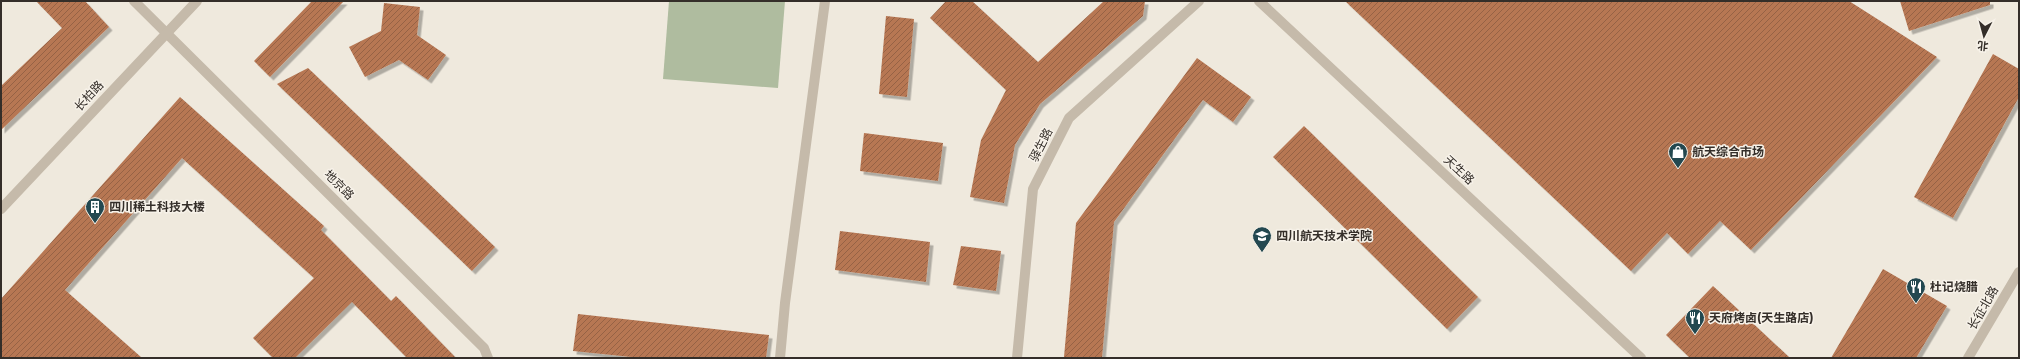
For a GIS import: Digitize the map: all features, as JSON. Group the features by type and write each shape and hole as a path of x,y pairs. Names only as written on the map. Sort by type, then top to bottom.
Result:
{"street":[{"name":"地京路","path":"134,1 484,348 488,358"},
{"name":"长柏路","path":"1,209 197,1"},
{"path":"780,358 785,303 825,1"},
{"name":"驿生路","path":"1017,358 1033,189 1065,125 1069,118 1199,1"},
{"name":"天生路","path":"1259,1 1641,358"},
{"name":"长征北路","path":"1968,358 2019,272"}],"green space":[{"path":"669,1 785,1 778,88 663,79"}],"building":[{"path":"36,1 85,1 109,27 1,130 1,86 62,28"},
{"path":"312,1 344,1 270,77 254,61"},
{"path":"946,1 972,1 1038,62 1104,1 1145,1 1143,16 1040,104 1015,145 1004,203 970,197 981,140 1006,90 930,18"},
{"name":"航天综合市场","path":"1345,1 1849,1 1937,57 1751,250 1720,221 1688,254 1667,233 1631,271"},
{"path":"1900,1 1990,1 1990,5 1909,31"},
{"path":"384,3 420,7 417,35 446,55 428,80 399,60 365,77 349,47 381,31"},
{"path":"886,16 914,19 907,97 879,94"},
{"path":"1993,54 2019,69 2019,97 1953,218 1914,197"},
{"path":"1197,58 1251,97 1233,122 1203,100 1114,222 1102,358 1064,357 1076,223"},
{"path":"308,68 495,247 472,271 277,84"},
{"path":"180,97 324,226 321,230 391,301 396,296 456,358 407,358 352,302 295,358 273,358 253,338 314,278 182,158 65,290 142,358 1,358 1,299"},
{"path":"1304,126 1478,297 1447,329 1273,157"},
{"path":"864,133 943,143 938,181 860,171"},
{"path":"840,231 930,242 926,282 835,270"},
{"path":"961,246 1001,251 996,291 953,285"},
{"path":"1883,269 1947,306 1916,358 1831,358"},
{"path":"1713,286 1790,358 1690,358 1666,335"},
{"path":"578,314 769,335 766,358 641,358 573,351"}],"place":[{"name":"航天综合市场","path":"1678,169"},
{"name":"四川稀土科技大楼","path":"95,224"},
{"name":"四川航天技术学院","path":"1262,253"},
{"name":"杜记烧腊","path":"1916,304"},
{"name":"天府烤卤(天生路店)","path":"1695,335"}]}
